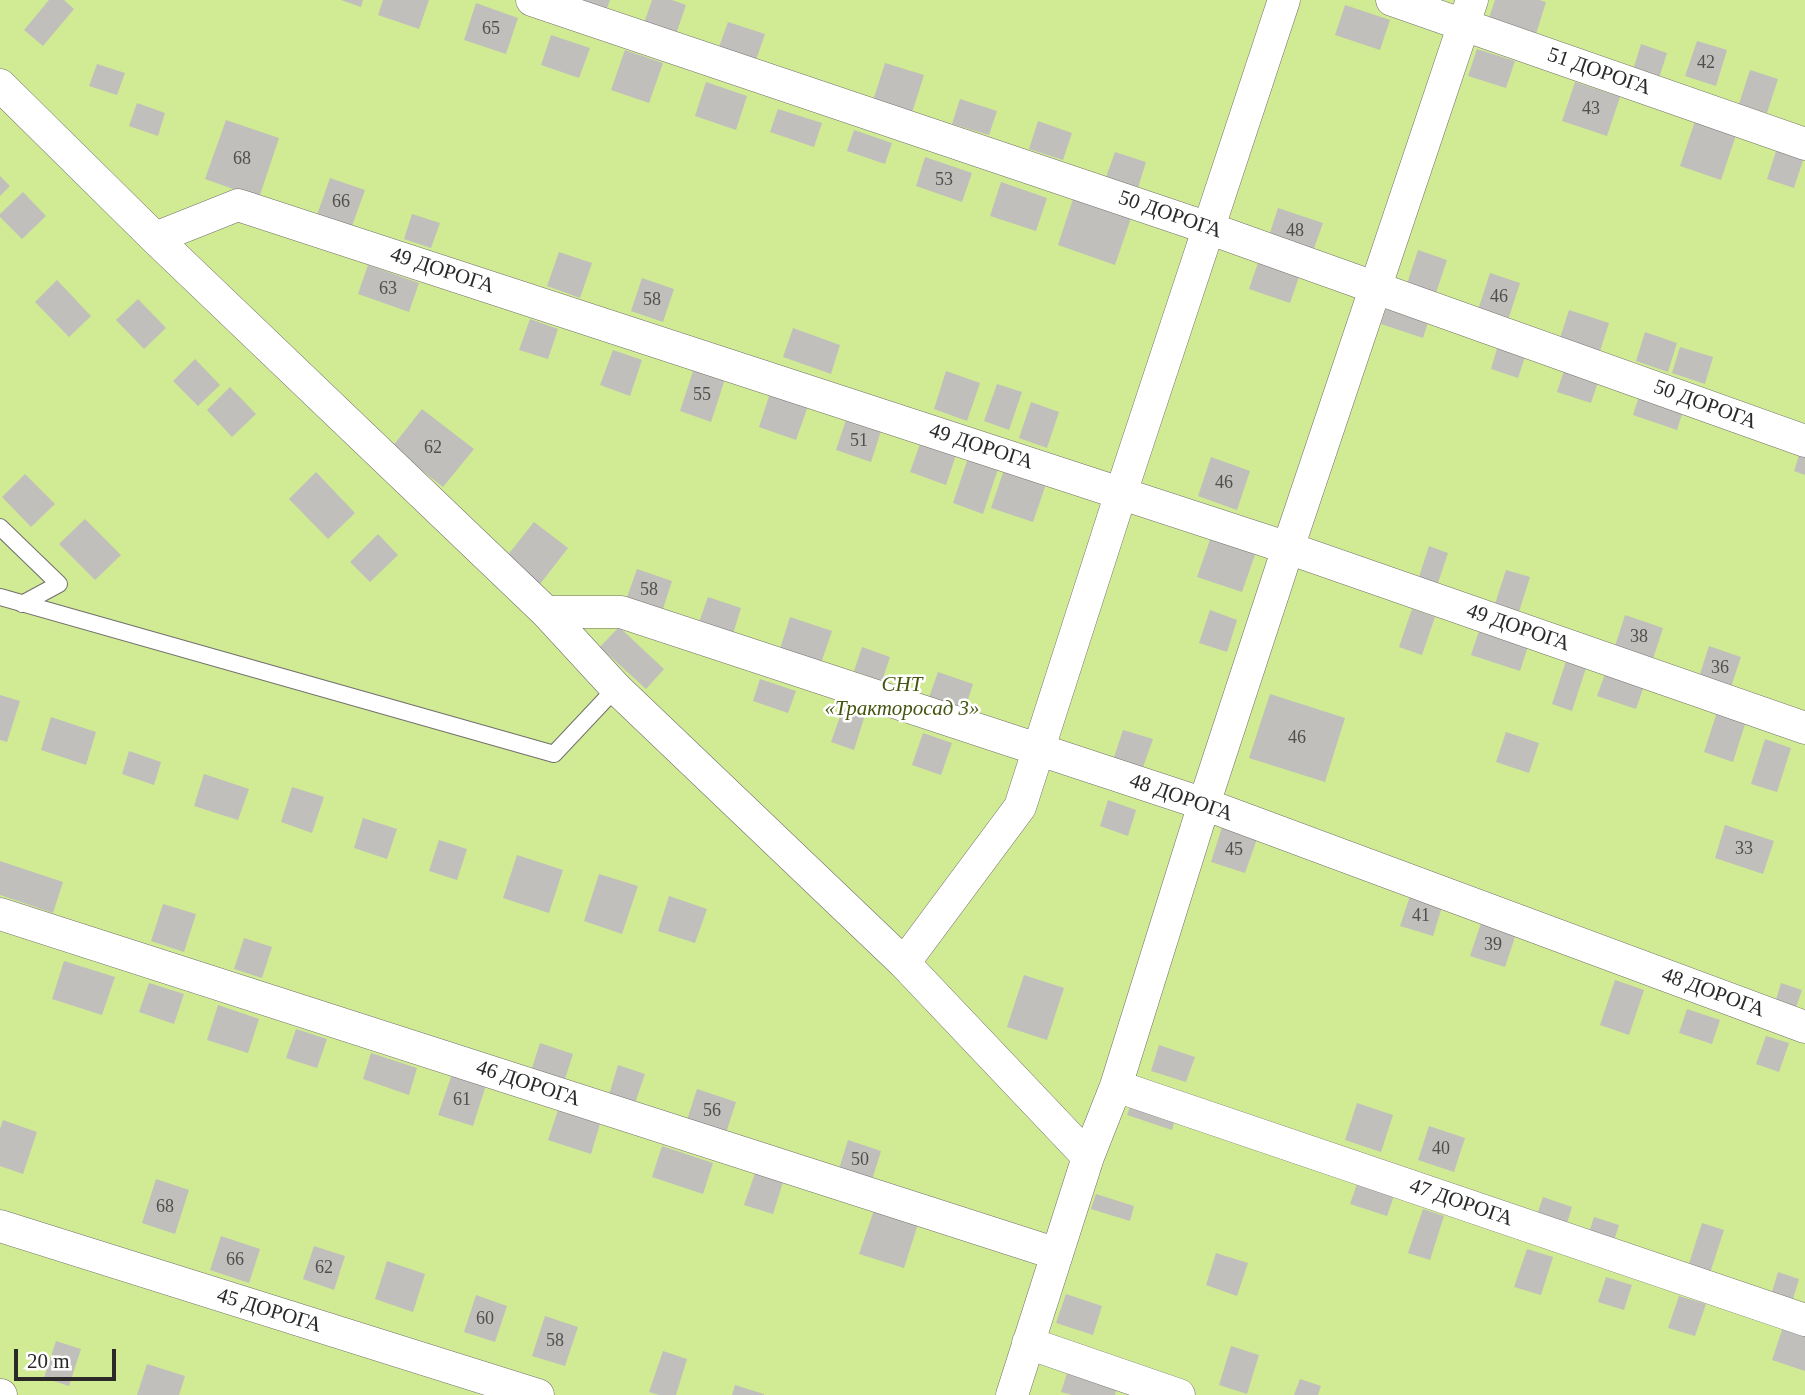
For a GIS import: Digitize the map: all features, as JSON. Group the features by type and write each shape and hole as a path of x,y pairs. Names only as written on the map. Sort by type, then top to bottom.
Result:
{"street":[{"name":"50 ДОРОГА","path":"532,0 1208,228 1805,441"},
{"path":"904,963 1020,807 1284,0"},
{"name":"51 ДОРОГА","path":"1392,0 1468,12 1805,144"},
{"path":"1012,1395 1088,1157 1116,1086 1204,804 1374,287 1468,12"},
{"path":"0,85 155,238 546,612 616,688 904,963 1088,1157"},
{"name":"49 ДОРОГА","path":"155,238 237,205 1288,548 1805,728"},
{"name":"48 ДОРОГА","path":"546,612 621,612 1204,804 1805,1027"},
{"name":"46 ДОРОГА","path":"0,914 1057,1254"},
{"name":"47 ДОРОГА","path":"1116,1086 1805,1320"},
{"name":"45 ДОРОГА","path":"0,1226 538,1395"},
{"path":"1028,1343 1179,1395"}],"lane":[{"path":"0,527 59,584 22,604"},
{"path":"0,597 554,754 616,688"}],"green space":[{"name":"СНТ «Тракторосад 3»","path":"0,0 1805,0 1805,1395 0,1395"}],"building":[{"path":"49,0 64,0 74,9 43,46 24,30"},
{"path":"341,0 363,0 361,7"},
{"path":"383,0 429,0 419,29 378,15"},
{"path":"566,0 610,0 605,14"},
{"path":"652,0 672,0 686,5 674,40 642,29"},
{"path":"1495,0 1546,2 1536,34 1489,18"},
{"path":"476,3 518,18 506,54 464,40"},
{"path":"1345,5 1390,20 1380,50 1335,35"},
{"path":"728,22 765,34 755,63 718,50"},
{"path":"551,35 590,48 579,78 541,65"},
{"path":"1697,41 1727,50 1716,86 1685,76"},
{"path":"1641,44 1667,53 1659,78 1633,70"},
{"path":"1477,49 1515,61 1506,88 1468,76"},
{"path":"625,50 663,63 649,103 611,90"},
{"path":"885,63 924,75 911,116 872,104"},
{"path":"97,64 125,73 117,95 89,86"},
{"path":"1750,70 1778,79 1767,113 1739,104"},
{"path":"706,82 747,96 736,130 695,116"},
{"path":"1575,82 1620,97 1607,136 1562,121"},
{"path":"960,99 997,111 989,135 952,124"},
{"path":"137,103 165,113 158,136 129,126"},
{"path":"778,109 822,123 814,147 770,132"},
{"path":"226,120 279,138 259,198 205,179"},
{"path":"1038,121 1072,133 1063,160 1029,149"},
{"path":"1695,121 1736,135 1721,180 1680,166"},
{"path":"854,130 892,143 885,164 847,151"},
{"path":"1778,145 1805,154 1794,188 1767,179"},
{"path":"1115,152 1146,162 1137,191 1105,180"},
{"path":"925,157 972,173 962,202 916,186"},
{"path":"0,176 10,186 0,196"},
{"path":"330,178 365,190 352,226 317,215"},
{"path":"1001,182 1047,198 1036,231 990,216"},
{"path":"23,192 46,216 22,239 0,214"},
{"path":"1073,199 1131,218 1115,265 1058,245"},
{"path":"1278,208 1323,223 1312,254 1268,239"},
{"path":"412,214 440,223 431,248 404,239"},
{"path":"1418,250 1447,260 1436,293 1407,284"},
{"path":"559,252 592,263 580,298 547,286"},
{"path":"1259,260 1300,274 1290,303 1249,289"},
{"path":"368,265 419,283 409,312 358,294"},
{"path":"1490,273 1520,283 1508,320 1478,310"},
{"path":"642,278 674,289 663,322 631,311"},
{"path":"57,280 91,316 69,337 35,302"},
{"path":"138,299 166,328 144,349 116,320"},
{"path":"1388,302 1430,316 1423,338 1381,324"},
{"path":"1569,310 1609,323 1600,351 1560,338"},
{"path":"530,319 558,329 548,359 519,350"},
{"path":"793,328 840,345 831,374 783,357"},
{"path":"1645,332 1677,343 1668,372 1636,361"},
{"path":"1499,342 1527,351 1518,378 1491,369"},
{"path":"1680,347 1713,357 1705,384 1672,373"},
{"path":"613,350 642,360 630,396 600,385"},
{"path":"195,359 220,385 198,406 173,381"},
{"path":"1566,364 1600,376 1591,403 1557,392"},
{"path":"694,368 725,379 711,422 680,411"},
{"path":"946,371 980,383 967,421 934,409"},
{"path":"997,384 1022,392 1009,430 984,421"},
{"path":"230,387 256,414 232,437 207,410"},
{"path":"770,393 808,406 796,440 759,427"},
{"path":"1640,393 1684,408 1677,430 1633,415"},
{"path":"1031,402 1059,412 1047,448 1019,438"},
{"path":"422,409 474,449 443,487 392,447"},
{"path":"846,420 881,431 871,462 836,450"},
{"path":"920,444 956,455 946,485 910,472"},
{"path":"1802,446 1805,447 1805,475 1794,471"},
{"path":"969,455 999,466 983,514 953,503"},
{"path":"1211,457 1250,471 1237,510 1198,496"},
{"path":"1004,470 1046,484 1033,522 991,508"},
{"path":"316,472 355,513 328,539 289,499"},
{"path":"25,474 55,504 31,527 2,497"},
{"path":"85,519 121,555 95,580 59,544"},
{"path":"534,522 568,548 537,588 503,561"},
{"path":"378,534 398,555 370,582 350,562"},
{"path":"1212,534 1257,549 1242,592 1197,577"},
{"path":"1429,546 1448,553 1437,586 1418,580"},
{"path":"637,569 672,581 662,612 626,600"},
{"path":"1506,570 1530,577 1518,615 1494,607"},
{"path":"708,597 741,608 732,637 698,625"},
{"path":"1412,609 1435,617 1422,655 1399,647"},
{"path":"1210,610 1237,620 1227,652 1199,643"},
{"path":"1625,615 1663,628 1653,659 1615,646"},
{"path":"790,617 832,631 820,666 779,652"},
{"path":"619,627 664,669 646,689 600,647"},
{"path":"1479,631 1528,646 1520,671 1471,655"},
{"path":"1709,646 1741,657 1730,690 1698,680"},
{"path":"862,647 890,657 882,681 854,671"},
{"path":"1566,661 1586,668 1572,711 1552,704"},
{"path":"938,672 973,684 964,712 928,700"},
{"path":"1605,674 1644,686 1636,709 1597,696"},
{"path":"760,679 796,691 788,713 753,701"},
{"path":"1270,694 1345,718 1325,782 1249,758"},
{"path":"0,695 20,701 7,742 0,740"},
{"path":"843,708 865,715 854,750 831,742"},
{"path":"1718,709 1747,718 1733,762 1704,752"},
{"path":"51,717 96,732 86,765 41,750"},
{"path":"1123,730 1153,739 1141,773 1112,763"},
{"path":"1506,732 1539,743 1529,773 1496,762"},
{"path":"923,733 952,743 941,775 912,765"},
{"path":"1765,739 1791,748 1777,792 1751,784"},
{"path":"129,751 161,762 154,785 122,774"},
{"path":"204,774 249,789 238,820 194,806"},
{"path":"292,787 324,797 312,833 281,822"},
{"path":"1108,800 1136,810 1128,836 1100,826"},
{"path":"363,818 397,829 387,859 354,848"},
{"path":"1725,825 1774,841 1763,874 1715,858"},
{"path":"1222,827 1257,839 1245,873 1211,862"},
{"path":"439,840 467,849 457,880 429,871"},
{"path":"517,855 563,870 549,913 503,898"},
{"path":"0,861 63,882 53,913 0,895"},
{"path":"599,874 638,886 622,934 584,921"},
{"path":"669,896 707,909 695,943 658,931"},
{"path":"1410,896 1442,907 1433,936 1400,926"},
{"path":"163,904 196,914 184,952 151,941"},
{"path":"1481,923 1516,934 1505,967 1470,956"},
{"path":"244,938 272,947 262,978 234,969"},
{"path":"64,961 115,977 102,1015 52,999"},
{"path":"1024,975 1064,988 1047,1040 1007,1027"},
{"path":"1615,980 1644,990 1629,1035 1600,1025"},
{"path":"149,983 184,994 174,1024 139,1012"},
{"path":"1781,983 1802,990 1794,1013 1774,1006"},
{"path":"218,1005 259,1019 248,1053 207,1040"},
{"path":"1687,1009 1720,1020 1712,1044 1679,1033"},
{"path":"296,1029 327,1039 317,1068 286,1058"},
{"path":"1766,1036 1789,1043 1779,1072 1756,1064"},
{"path":"540,1043 573,1054 565,1079 532,1068"},
{"path":"1159,1045 1195,1057 1186,1082 1151,1071"},
{"path":"371,1053 417,1068 409,1095 363,1079"},
{"path":"618,1065 645,1074 635,1103 609,1095"},
{"path":"452,1074 486,1085 473,1126 438,1115"},
{"path":"697,1089 736,1102 726,1133 687,1120"},
{"path":"1132,1101 1176,1115 1172,1130 1127,1115"},
{"path":"1357,1103 1393,1115 1381,1152 1345,1140"},
{"path":"558,1110 600,1124 591,1154 548,1140"},
{"path":"3,1120 37,1132 23,1174 0,1166 0,1129"},
{"path":"1429,1126 1465,1138 1454,1172 1418,1160"},
{"path":"848,1140 881,1151 872,1180 839,1169"},
{"path":"662,1146 713,1163 703,1194 652,1177"},
{"path":"755,1173 783,1182 773,1214 744,1205"},
{"path":"156,1179 189,1190 175,1234 142,1223"},
{"path":"1358,1181 1395,1193 1387,1216 1350,1204"},
{"path":"1096,1194 1134,1206 1130,1221 1091,1209"},
{"path":"1543,1197 1572,1207 1564,1233 1534,1224"},
{"path":"1423,1209 1444,1216 1430,1260 1408,1253"},
{"path":"874,1210 918,1224 904,1268 859,1254"},
{"path":"1594,1217 1619,1225 1612,1247 1587,1239"},
{"path":"1702,1223 1724,1230 1708,1279 1686,1273"},
{"path":"221,1236 260,1249 249,1283 210,1270"},
{"path":"314,1246 345,1256 334,1290 303,1279"},
{"path":"1527,1249 1553,1257 1541,1295 1514,1287"},
{"path":"1216,1253 1248,1263 1237,1296 1206,1285"},
{"path":"387,1261 425,1274 413,1312 375,1299"},
{"path":"1778,1272 1799,1279 1790,1309 1769,1302"},
{"path":"1606,1277 1632,1285 1624,1310 1598,1302"},
{"path":"1066,1294 1102,1306 1093,1335 1056,1323"},
{"path":"476,1295 507,1306 495,1342 464,1332"},
{"path":"1679,1296 1706,1304 1695,1336 1668,1328"},
{"path":"545,1316 578,1327 565,1366 532,1356"},
{"path":"1783,1327 1805,1335 1805,1371 1772,1360"},
{"path":"56,1341 81,1349 69,1386 44,1378"},
{"path":"1231,1346 1259,1355 1247,1394 1219,1385"},
{"path":"663,1351 687,1359 676,1395 649,1392"},
{"path":"147,1364 185,1376 179,1395 137,1395"},
{"path":"1068,1370 1117,1386 1115,1395 1072,1395 1061,1392"},
{"path":"1300,1379 1321,1386 1318,1395 1294,1395"},
{"path":"735,1385 764,1394 764,1395 732,1395"}]}
